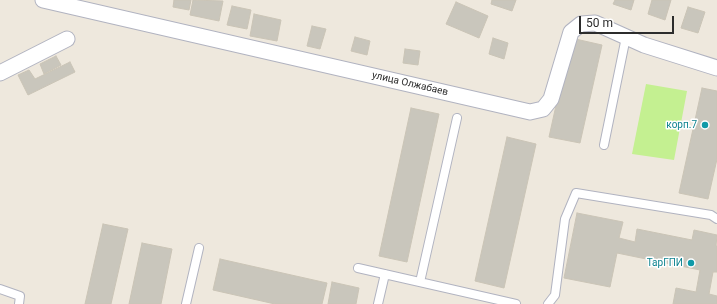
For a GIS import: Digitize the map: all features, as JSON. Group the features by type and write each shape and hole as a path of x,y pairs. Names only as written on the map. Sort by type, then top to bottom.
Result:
{"street":[{"name":"улица Олжабаев","path":"43,0 530,112 543,109 551,99 571,32 580,24 595,23 644,45 717,68"},
{"path":"0,72 67,39"}],"lane":[{"path":"604,145 626,37"},
{"path":"420,282 457,118"},
{"path":"548,304 555,295 565,219 576,193 710,215 717,219"},
{"path":"186,304 199,248"},
{"path":"358,268 517,304"},
{"path":"378,304 385,274"},
{"path":"0,289 20,296 19,304"}],"green space":[{"path":"646,84 687,91 674,160 632,154"}],"building":[{"path":"174,0 191,0 189,10 173,7"},
{"path":"193,0 223,1 219,21 190,15"},
{"path":"492,0 516,0 512,11 491,4"},
{"path":"615,0 634,0 631,10 613,4"},
{"path":"652,0 671,0 665,20 648,14"},
{"path":"456,2 488,16 479,38 446,24"},
{"path":"232,6 251,10 247,29 227,25"},
{"path":"688,7 705,12 698,33 681,28"},
{"path":"254,14 281,20 277,41 250,36"},
{"path":"312,26 326,29 320,49 307,46"},
{"path":"355,37 370,41 367,55 351,51"},
{"path":"493,38 508,43 504,59 489,54"},
{"path":"571,38 602,45 580,143 549,137"},
{"path":"405,49 420,51 418,65 403,63"},
{"path":"56,56 61,65 44,74 40,64"},
{"path":"70,62 75,72 28,95 18,75 29,70 35,79"},
{"name":"корп.7","path":"702,88 717,91 717,159 708,199 679,193"},
{"path":"411,108 439,114 407,262 379,256"},
{"path":"507,137 536,144 504,288 475,281"},
{"name":"ТарГПИ","path":"577,213 623,222 619,238 635,242 637,229 692,240 694,230 717,235 717,272 713,272 709,294 717,296 717,304 673,304 676,288 696,292 700,270 617,253 610,287 564,278"},
{"path":"103,224 128,229 111,304 85,304"},
{"path":"142,243 172,249 161,304 129,304"},
{"path":"220,259 327,283 322,304 275,304 213,290"},
{"path":"332,282 359,288 356,304 328,304"}],"place":[{"name":"корп.7","path":"705,125"},
{"name":"ТарГПИ","path":"691,263"}]}
